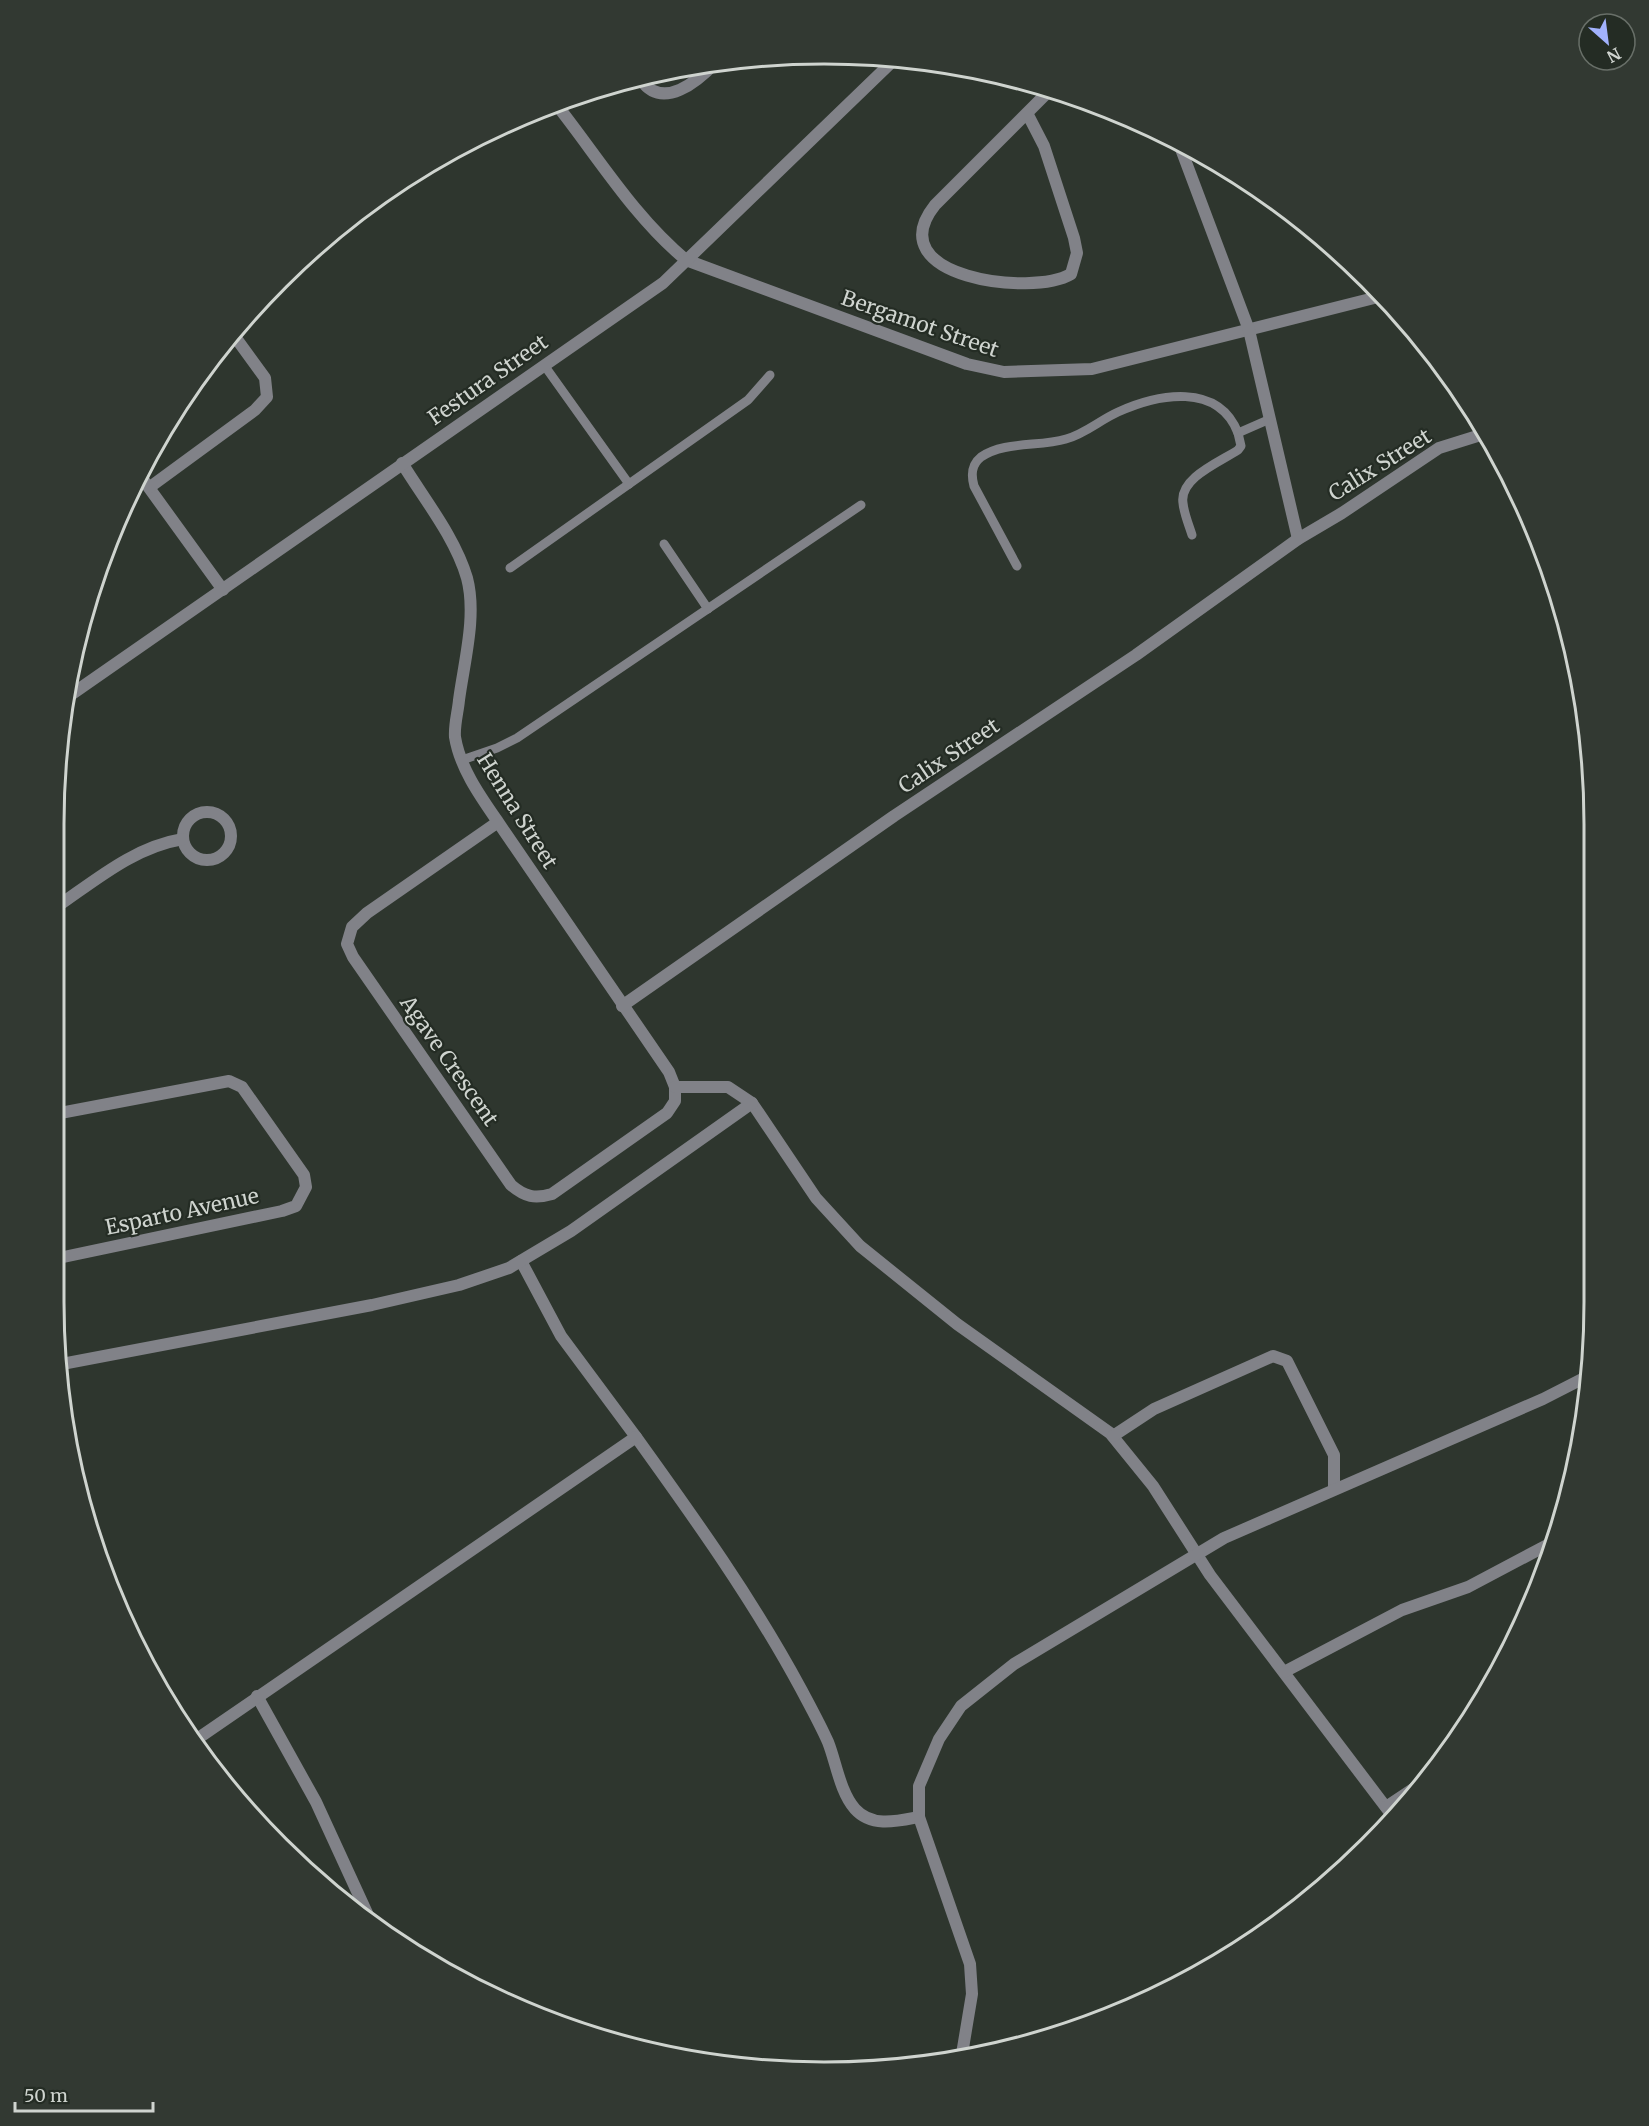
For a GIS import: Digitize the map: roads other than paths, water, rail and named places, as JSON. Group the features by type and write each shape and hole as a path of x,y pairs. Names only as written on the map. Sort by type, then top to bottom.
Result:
{"street":[{"name":"Festura Street","path":"77,691 663,283 886,67"},
{"path":"649,85 660,93 674,93 703,75"},
{"path":"1027,113 1044,146 1074,238 1077,253 1071,274 1048,282 1022,282 988,279 942,266 929,255 921,244 920,232 926,215 1027,113 1043,97"},
{"name":"Bergamot Street","path":"562,112 644,220 663,241 686,260 967,364 1004,372 1092,369 1373,298"},
{"path":"1183,155 1249,330 1298,539"},
{"path":"150,487 255,410 267,397 265,378 238,341"},
{"name":"Calix Street","path":"622,1006 894,816 1136,655 1298,539 1439,448 1477,436"},
{"name":"Henna Street","path":"402,463 449,539 467,579 470,599 468,635 455,733 462,760 478,793 669,1072 675,1087"},
{"path":"146,482 223,590"},
{"path":"204,812 219,814 225,819 232,832 229,848 224,854 211,860 196,858 189,853 183,840 185,824 196,814 204,812"},
{"name":"Agave Crescent","path":"498,822 352,927 347,944 353,957 512,1185 530,1197 540,1198 552,1194 667,1113 675,1101 675,1087"},
{"path":"64,902 142,851 162,843 183,840"},
{"name":"Esparto Avenue","path":"64,1112 229,1081 234,1082 242,1087 304,1175 306,1187 296,1206 64,1257"},
{"path":"675,1087 728,1087 752,1103 816,1198 860,1246 957,1324 1092,1418 1113,1436 1153,1486 1194,1554 1388,1811"},
{"path":"67,1363 372,1305 459,1285 521,1261 571,1231 752,1103"},
{"path":"521,1261 561,1336 734,1575 763,1621 827,1741 847,1796 855,1810 872,1820 890,1823 919,1816"},
{"path":"1113,1436 1154,1409 1273,1356 1287,1361 1320,1423 1334,1455 1334,1489"},
{"path":"963,2049 972,1994 970,1964 919,1816 919,1786 939,1739 961,1706 1014,1664 1224,1538 1532,1404 1580,1380"},
{"path":"202,1736 636,1437"},
{"path":"1284,1672 1402,1610 1468,1587 1544,1547"},
{"path":"257,1696 316,1802 363,1904"}],"lane":[{"path":"544,365 629,484"},
{"path":"510,568 748,400 770,375"},
{"path":"1017,566 974,486 971,474 975,462 984,455 999,449 1066,439 1117,412 1171,396 1197,397 1212,402 1241,439 1238,450 1191,481 1183,490 1182,503 1192,535"},
{"path":"1238,433 1270,419"},
{"path":"462,760 497,748 517,738 861,505"},
{"path":"664,544 708,609"}]}
